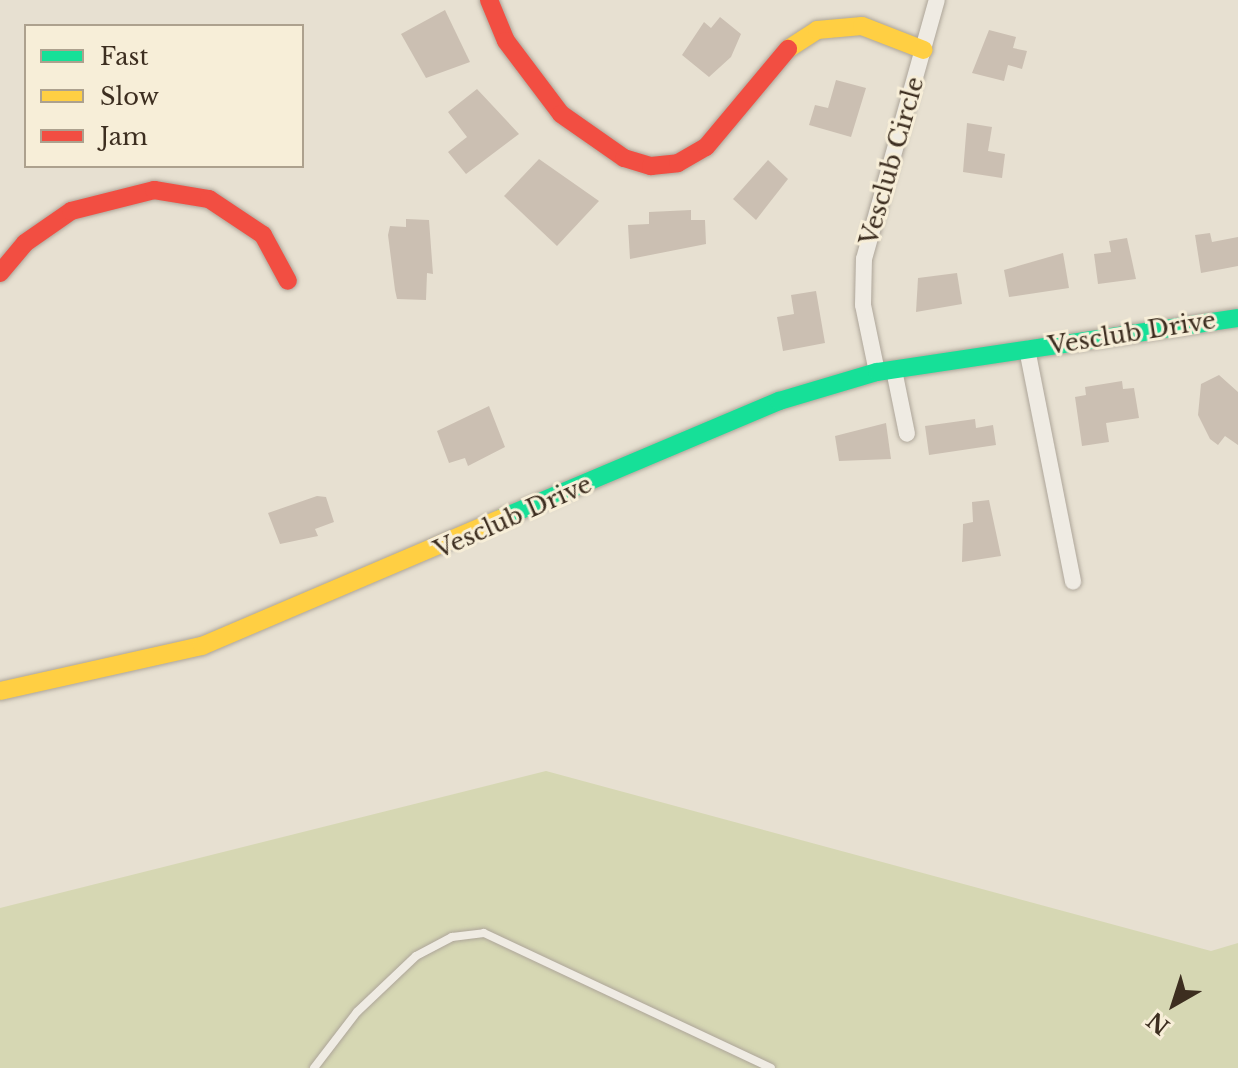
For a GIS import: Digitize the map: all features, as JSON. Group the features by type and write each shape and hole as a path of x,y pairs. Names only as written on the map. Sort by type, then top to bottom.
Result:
{"street":[{"path":"489,0 506,41 561,114 624,158 651,166 678,163 706,147 788,48 817,30 862,26 924,50"},
{"name":"Vesclub Circle","path":"907,434 863,305 864,259 937,0"},
{"path":"0,273 25,243 71,211 154,190 209,199 263,235 288,281"},
{"name":"Vesclub Drive","path":"0,691 202,646 779,401 885,371 1238,318"},
{"name":"Vesclub Drive","path":"1027,349 1073,582"}],"lane":[{"path":"314,1068 357,1012 416,956 452,937 484,933 771,1068"}],"green space":[{"path":"546,771 1211,951 1238,943 1238,1068 0,1068 0,908"}],"building":[{"path":"445,10 470,62 426,78 401,34"},
{"path":"720,17 741,34 731,57 709,77 682,55 704,22 711,28"},
{"path":"989,30 1016,37 1013,48 1027,51 1022,69 1008,65 1004,81 972,73"},
{"path":"836,80 866,88 851,137 809,125 815,105 828,108"},
{"path":"477,89 519,134 466,174 448,152 467,137 448,112"},
{"path":"967,123 992,127 988,151 1005,154 1002,178 963,172"},
{"path":"539,159 599,201 557,246 504,196"},
{"path":"768,160 788,179 756,220 733,199"},
{"path":"691,210 691,220 705,220 706,244 630,259 628,225 649,224 649,212"},
{"path":"406,219 429,220 433,274 427,273 426,300 397,299 388,235 390,226 406,227"},
{"path":"1210,233 1212,242 1238,237 1238,266 1201,273 1195,235"},
{"path":"1127,238 1136,279 1098,284 1094,254 1111,252 1109,241"},
{"path":"1063,253 1069,288 1009,297 1004,270"},
{"path":"957,273 962,304 916,312 918,278"},
{"path":"816,291 825,343 783,351 777,317 794,314 791,295"},
{"path":"1219,375 1238,392 1238,445 1225,436 1218,445 1210,439 1198,415 1201,384"},
{"path":"1122,381 1123,389 1134,388 1139,418 1106,423 1109,442 1082,446 1075,397 1086,395 1085,387"},
{"path":"489,406 505,447 468,466 465,458 449,463 437,431"},
{"path":"975,419 976,428 993,425 996,445 929,455 925,426"},
{"path":"886,423 891,459 839,461 835,436"},
{"path":"317,496 326,497 334,522 315,529 318,536 280,544 268,513"},
{"path":"989,500 1001,556 962,562 963,524 973,522 972,502"}],"traffic: fast":[{"path":"502,518 779,401 877,372 1238,318"}],"traffic: slow":[{"path":"788,49 817,30 862,26 924,50"},
{"path":"0,691 202,646 502,518"}],"traffic: jam":[{"path":"489,0 506,41 561,114 624,158 651,166 678,163 706,147 788,49"},
{"path":"0,273 25,243 71,211 154,190 209,199 263,235 288,281"}]}
